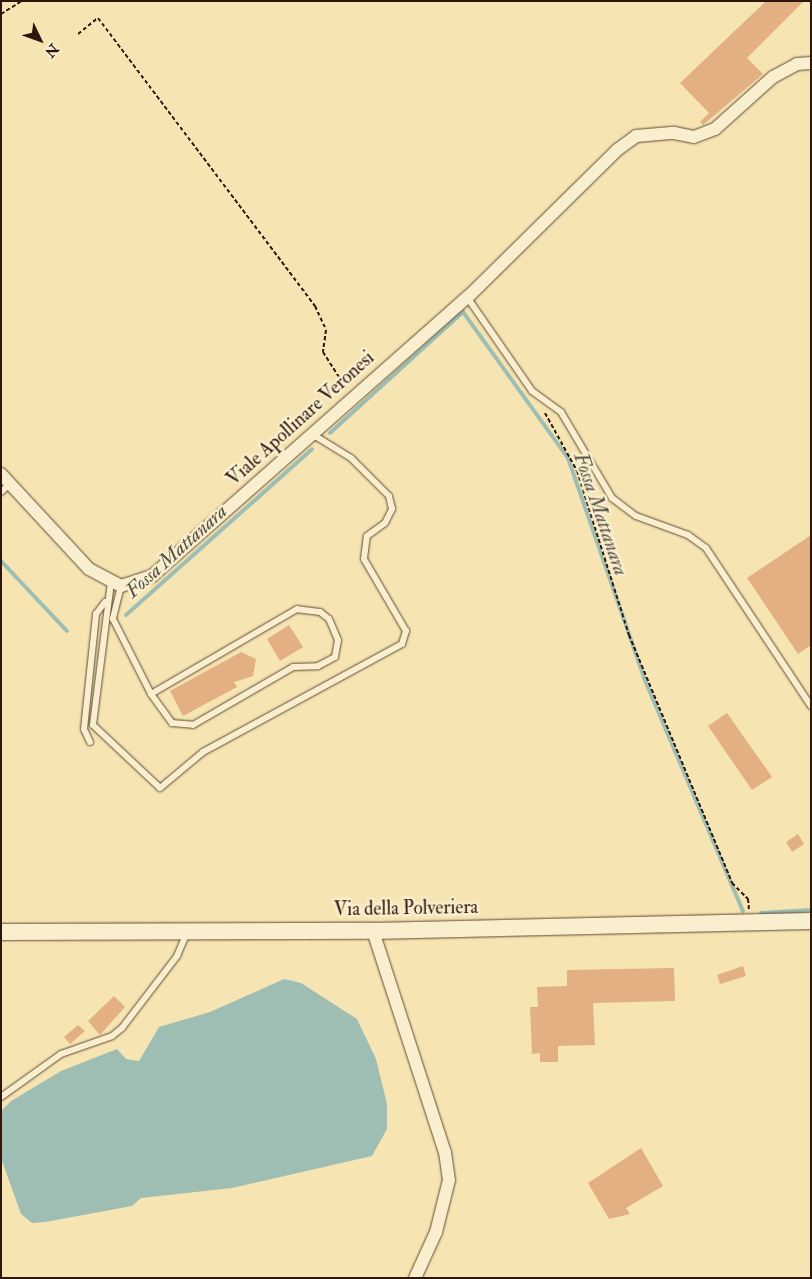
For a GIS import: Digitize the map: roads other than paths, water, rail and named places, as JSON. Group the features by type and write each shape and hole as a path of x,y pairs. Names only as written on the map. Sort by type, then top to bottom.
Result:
{"street":[{"name":"Viale Apollinare Veronesi","path":"116,584 152,576 467,297 636,136 674,133 694,137 714,129 773,77 797,64 811,63"},
{"path":"4,484 89,569 116,584"},
{"name":"Via della Polveriera","path":"1,932 188,928 373,931 811,921"},
{"path":"373,931 445,1152 449,1180 436,1232 415,1278"}],"lane":[{"path":"467,297 532,391 561,412 612,498 636,516 688,535 706,548 811,706"},
{"path":"105,602 92,712 100,732 160,788 203,752 402,644 406,631 364,559 367,536 386,523 392,509 389,496 351,458 312,434"},
{"path":"90,742 85,736 85,720 96,614 116,584"},
{"path":"116,584 113,619 151,694 172,723 193,725 293,668 318,666 335,657 338,640 324,616 297,609 151,694"},
{"path":"1,1097 61,1054 112,1036 122,1028 177,956 188,928"}],"water":[{"path":"284,979 301,983 357,1019 376,1059 387,1104 387,1129 372,1156 232,1188 141,1198 132,1206 45,1222 32,1223 21,1214 1,1158 1,1111 11,1101 61,1071 117,1049 126,1059 139,1061 159,1027 210,1012"}],"waterway":[{"name":"Fossa Mattanara","path":"330,433 463,312 568,458 644,678 743,911"},
{"name":"Fossa Mattanara","path":"126,615 312,449"},
{"name":"Fossa Mattanara","path":"1,561 67,631"},
{"name":"Fossa Mattanara","path":"761,913 811,910"}]}
